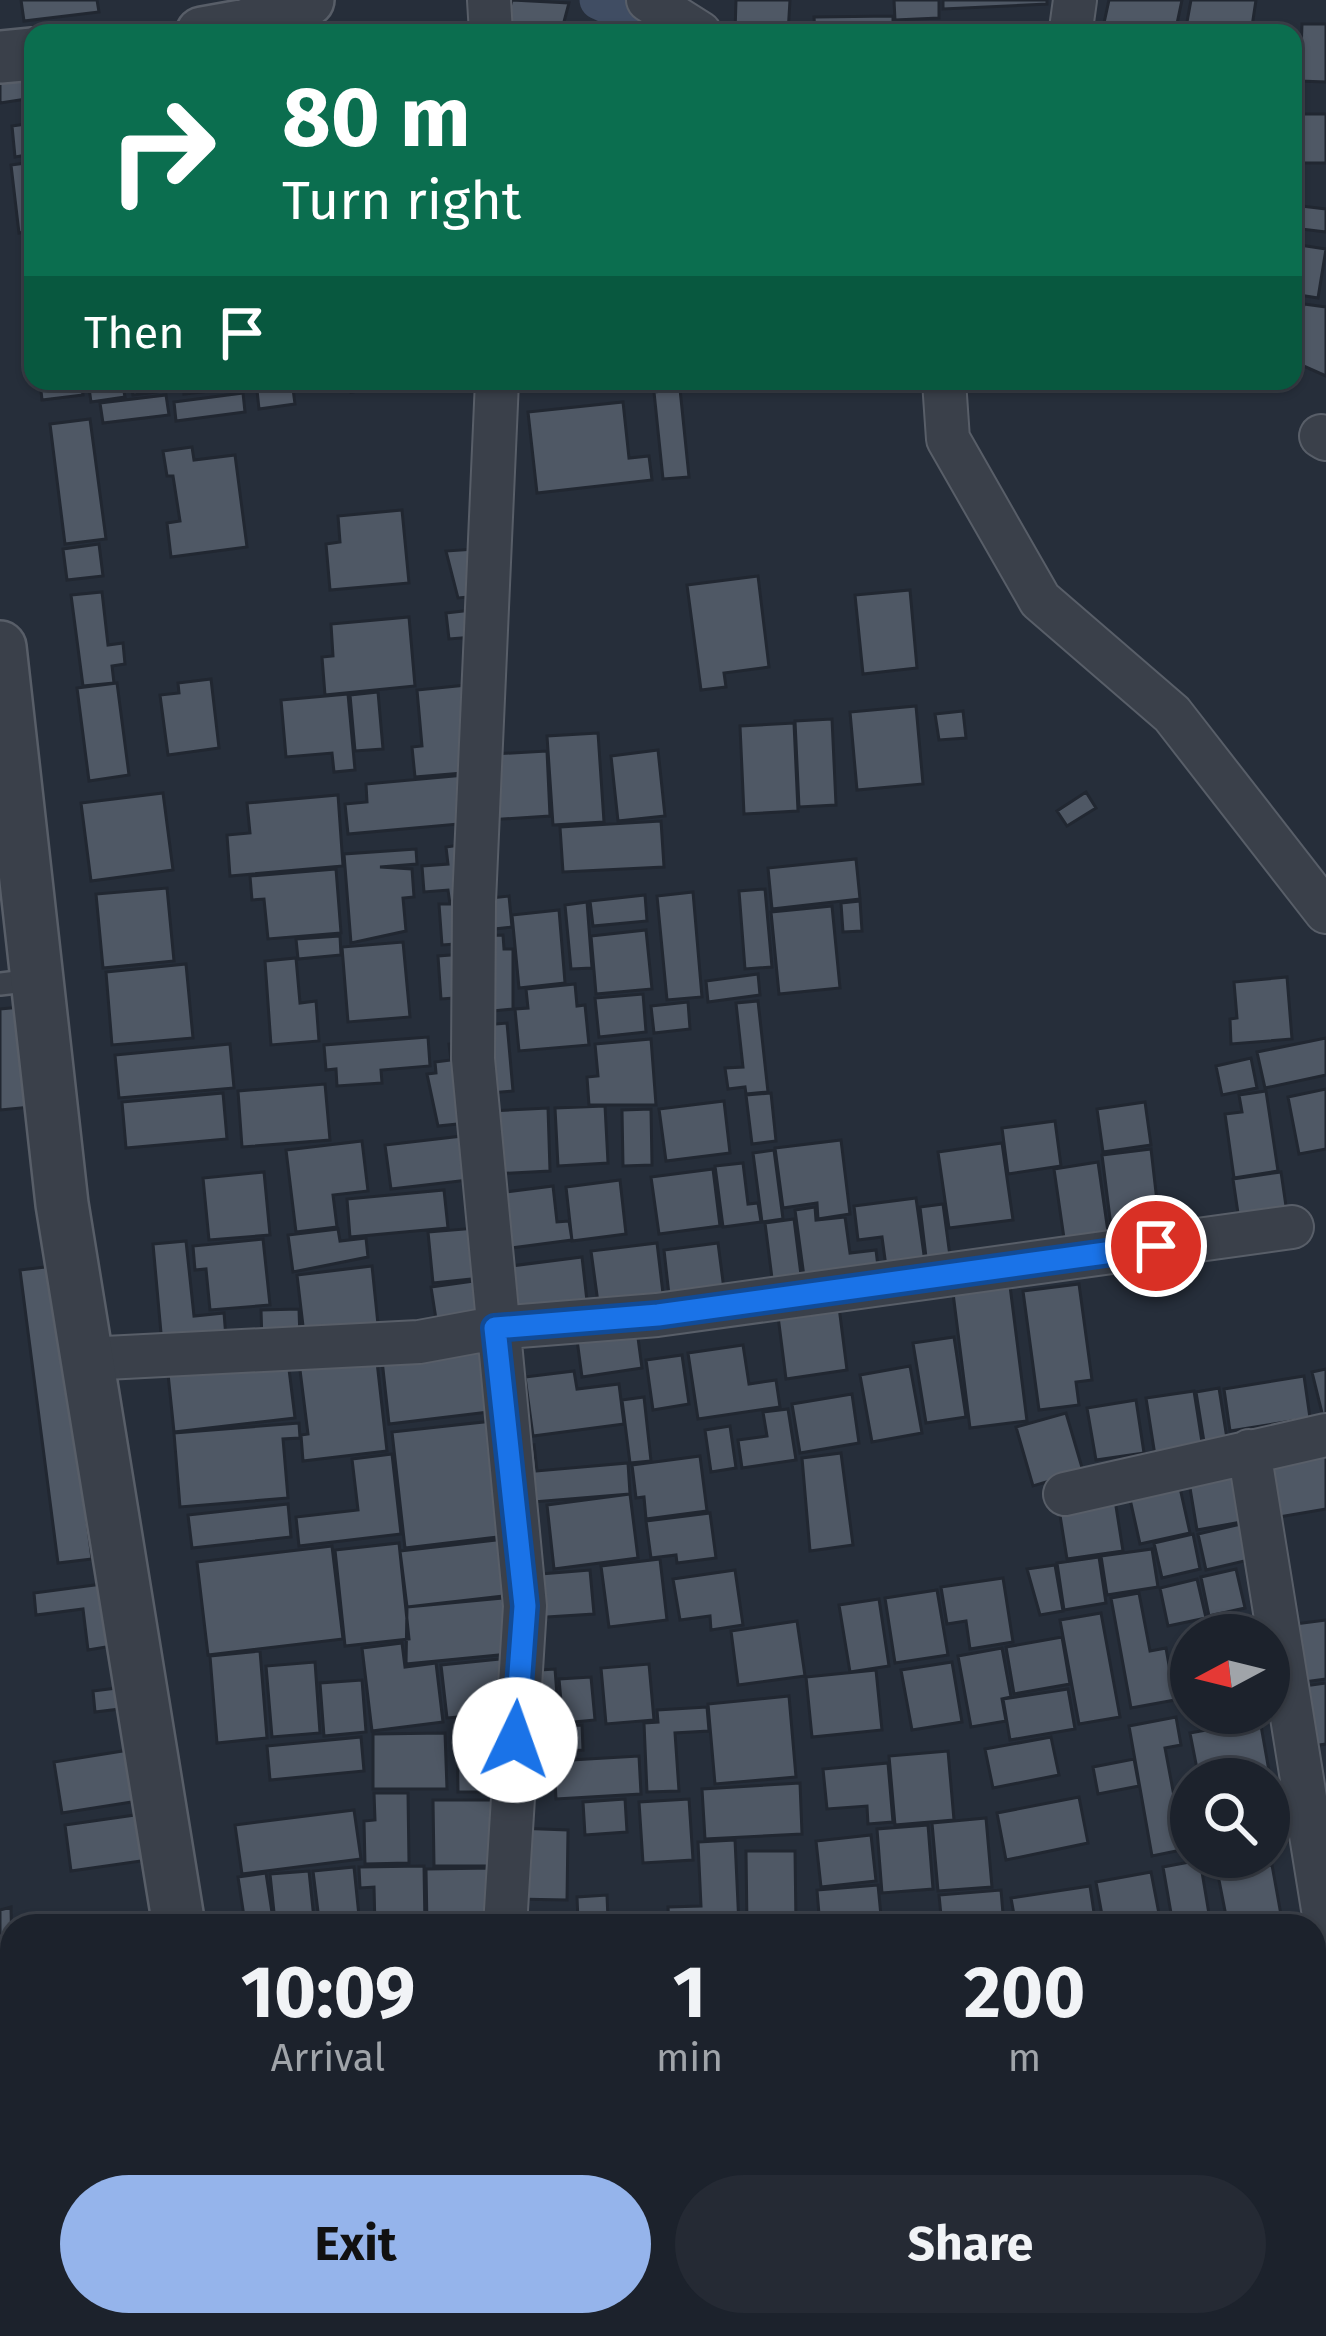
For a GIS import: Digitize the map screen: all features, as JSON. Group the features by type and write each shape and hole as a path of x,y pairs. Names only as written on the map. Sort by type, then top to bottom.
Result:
{"street":[{"path":"252,24 308,0"},
{"path":"648,0 686,24"},
{"path":"497,390 474,902 473,1036 495,1328 525,1606 506,1914"},
{"path":"945,390 948,439 1040,600 1172,714 1326,912"},
{"path":"0,647 17,982 86,1359 177,1914"},
{"path":"86,1359 419,1342 495,1328 658,1315 1292,1227"},
{"path":"1065,1494 1326,1435"},
{"path":"1249,1451 1318,1914"}],"building":[{"path":"21,0 97,0 99,12 24,21"},
{"path":"512,0 569,3 563,24 505,24"},
{"path":"736,0 790,0 789,24 735,24"},
{"path":"894,0 939,0 939,18 895,20"},
{"path":"943,0 1047,0 1047,4 943,9"},
{"path":"1109,0 1182,0 1177,24 1104,23"},
{"path":"1191,0 1256,0 1252,24 1187,24"},
{"path":"893,16 893,24 814,24 814,17"},
{"path":"1302,24 1326,24 1326,82 1302,81"},
{"path":"24,77 24,99 0,103 0,80"},
{"path":"1303,114 1326,114 1326,163 1303,163"},
{"path":"24,124 24,156 15,157 12,126"},
{"path":"24,163 24,232 19,233 11,165"},
{"path":"1302,206 1326,209 1326,232 1302,229"},
{"path":"1302,245 1326,249 1318,298 1302,295"},
{"path":"1304,304 1326,307 1326,376 1302,365"},
{"path":"41,390 82,390 83,395 42,400"},
{"path":"89,390 124,390 125,397 91,402"},
{"path":"132,390 171,390 133,395"},
{"path":"257,390 293,390 295,404 259,409"},
{"path":"680,390 689,477 663,479 654,392"},
{"path":"243,393 245,412 176,421 174,402"},
{"path":"166,395 169,415 103,423 100,403"},
{"path":"623,402 629,458 649,456 652,480 537,493 528,412"},
{"path":"90,419 106,539 65,544 50,424"},
{"path":"192,447 194,460 235,455 247,547 171,557 167,523 180,521 173,476 167,476 163,451"},
{"path":"402,510 409,583 330,590 326,544 340,542 338,516"},
{"path":"99,544 103,576 67,580 63,549"},
{"path":"475,549 479,596 458,598 446,551"},
{"path":"758,576 769,667 724,673 726,687 701,690 687,585"},
{"path":"910,590 917,668 863,674 855,595"},
{"path":"102,592 108,645 123,643 125,664 112,666 114,683 83,686 71,595"},
{"path":"472,610 474,637 449,639 446,613"},
{"path":"409,617 415,686 325,695 322,657 333,656 331,624"},
{"path":"211,679 219,748 168,755 160,695 179,693 178,683"},
{"path":"117,683 129,775 89,781 77,688"},
{"path":"467,685 475,772 415,777 412,747 422,746 417,690"},
{"path":"378,692 383,749 355,751 350,695"},
{"path":"348,694 355,770 334,772 332,753 286,757 281,700"},
{"path":"916,706 923,784 857,790 850,712"},
{"path":"963,711 966,738 939,740 935,714"},
{"path":"832,719 836,805 799,807 795,721"},
{"path":"794,723 798,811 744,814 740,726"},
{"path":"598,733 604,822 553,825 547,736"},
{"path":"658,750 665,816 618,821 611,756"},
{"path":"547,751 550,816 488,820 493,754"},
{"path":"465,775 470,823 348,834 345,804 367,802 366,784"},
{"path":"1086,792 1096,808 1067,826 1057,811"},
{"path":"163,793 173,870 91,881 81,803"},
{"path":"338,795 343,866 230,876 227,835 250,833 247,803"},
{"path":"661,821 664,867 563,872 560,827"},
{"path":"460,845 469,943 442,945 439,904 450,904 448,890 424,892 422,866 448,864 446,847"},
{"path":"416,849 417,864 380,867 412,869 414,897 403,898 406,931 351,943 344,854"},
{"path":"856,859 860,899 772,909 768,868"},
{"path":"336,869 341,933 268,939 264,899 252,900 250,876"},
{"path":"167,888 174,961 103,968 96,894"},
{"path":"765,889 772,967 745,969 739,891"},
{"path":"693,892 702,997 667,1000 657,896"},
{"path":"645,895 647,921 593,926 590,901"},
{"path":"509,896 512,927 485,930 481,899"},
{"path":"860,901 862,931 843,932 841,903"},
{"path":"587,902 592,968 571,969 565,905"},
{"path":"832,906 840,988 779,994 771,912"},
{"path":"559,910 565,983 519,988 512,915"},
{"path":"646,930 652,989 596,994 591,936"},
{"path":"503,935 504,949 513,949 513,1009 482,1012 482,936"},
{"path":"340,936 341,955 298,959 296,939"},
{"path":"403,942 410,1017 348,1022 342,947"},
{"path":"464,954 468,997 441,999 438,956"},
{"path":"296,958 300,1003 316,1001 319,1041 271,1045 265,961"},
{"path":"186,964 193,1038 112,1045 106,972"},
{"path":"758,974 760,995 708,1002 706,981"},
{"path":"1287,977 1292,1039 1231,1044 1230,1019 1237,1018 1234,982"},
{"path":"575,984 577,1006 585,1005 589,1045 519,1051 515,1009 528,1008 526,989"},
{"path":"643,994 646,1032 599,1037 595,998"},
{"path":"758,1001 768,1092 746,1094 745,1087 728,1089 725,1068 743,1067 736,1003"},
{"path":"688,1002 690,1029 654,1033 651,1006"},
{"path":"32,1006 42,1106 0,1110 0,1009"},
{"path":"507,1023 513,1091 490,1093 484,1025"},
{"path":"428,1037 430,1066 381,1070 382,1083 337,1086 336,1069 326,1070 324,1045"},
{"path":"1326,1038 1326,1075 1265,1088 1257,1052"},
{"path":"651,1039 656,1105 589,1105 587,1077 598,1076 595,1044"},
{"path":"467,1042 477,1122 438,1126 427,1074 436,1073 435,1062 451,1060 449,1044"},
{"path":"230,1044 234,1088 119,1098 115,1055"},
{"path":"1251,1058 1257,1088 1222,1095 1216,1066"},
{"path":"325,1084 330,1140 242,1147 238,1091"},
{"path":"1326,1089 1326,1149 1299,1154 1288,1097"},
{"path":"1266,1091 1278,1171 1234,1178 1225,1114 1242,1112 1239,1095"},
{"path":"223,1093 227,1139 126,1148 122,1102"},
{"path":"771,1093 776,1141 752,1144 746,1095"},
{"path":"724,1101 730,1153 666,1161 659,1109"},
{"path":"1145,1102 1151,1145 1103,1152 1097,1109"},
{"path":"605,1106 608,1163 558,1166 555,1108"},
{"path":"548,1108 550,1171 492,1174 490,1111"},
{"path":"651,1109 652,1165 623,1166 622,1110"},
{"path":"1055,1121 1061,1166 1008,1174 1002,1128"},
{"path":"471,1135 477,1179 391,1189 385,1145"},
{"path":"841,1140 850,1214 818,1219 817,1203 783,1208 775,1148"},
{"path":"362,1141 368,1191 333,1195 337,1227 296,1232 286,1150"},
{"path":"1002,1143 1013,1220 949,1228 938,1152"},
{"path":"1151,1149 1161,1236 1113,1242 1102,1155"},
{"path":"774,1150 783,1219 762,1222 753,1153"},
{"path":"1098,1162 1110,1246 1066,1252 1054,1169"},
{"path":"743,1163 748,1204 758,1203 761,1222 723,1227 715,1166"},
{"path":"713,1169 720,1226 659,1234 651,1177"},
{"path":"264,1172 270,1235 209,1240 203,1178"},
{"path":"1281,1172 1287,1213 1239,1220 1233,1179"},
{"path":"620,1180 626,1234 572,1241 566,1187"},
{"path":"553,1186 557,1222 569,1221 572,1240 511,1248 505,1192"},
{"path":"444,1190 448,1228 350,1237 347,1199"},
{"path":"916,1198 926,1269 887,1274 882,1237 858,1240 854,1206"},
{"path":"943,1204 952,1271 928,1274 920,1207"},
{"path":"815,1207 816,1220 845,1217 850,1253 876,1250 879,1275 805,1284 795,1210"},
{"path":"794,1219 803,1291 774,1294 765,1223"},
{"path":"476,1228 481,1278 433,1283 428,1232"},
{"path":"338,1229 340,1241 366,1238 368,1257 293,1272 288,1235"},
{"path":"263,1239 270,1305 210,1310 206,1269 195,1270 193,1246"},
{"path":"186,1241 194,1316 224,1313 226,1338 162,1344 153,1244"},
{"path":"657,1243 664,1302 599,1310 591,1251"},
{"path":"718,1243 725,1297 670,1304 664,1250"},
{"path":"582,1257 587,1301 509,1311 503,1267"},
{"path":"54,1266 92,1559 58,1563 20,1270"},
{"path":"372,1266 379,1334 305,1343 297,1275"},
{"path":"481,1280 488,1325 438,1332 431,1287"},
{"path":"1079,1284 1092,1380 1076,1382 1079,1405 1039,1410 1023,1291"},
{"path":"1010,1286 1027,1421 970,1428 953,1293"},
{"path":"839,1307 847,1370 786,1379 778,1316"},
{"path":"299,1309 300,1340 262,1341 261,1310"},
{"path":"636,1323 642,1368 582,1377 576,1332"},
{"path":"954,1337 966,1417 926,1423 913,1343"},
{"path":"743,1345 749,1384 776,1380 780,1407 698,1419 688,1353"},
{"path":"490,1347 497,1411 389,1424 382,1360"},
{"path":"376,1353 387,1451 303,1461 301,1435 308,1434 299,1362"},
{"path":"682,1355 689,1404 653,1410 646,1360"},
{"path":"288,1361 295,1418 174,1432 167,1364"},
{"path":"910,1366 922,1433 872,1442 860,1375"},
{"path":"1326,1369 1326,1421 1324,1421 1312,1372"},
{"path":"574,1371 577,1389 619,1384 624,1424 533,1436 525,1377"},
{"path":"1304,1376 1310,1418 1230,1431 1224,1389"},
{"path":"1219,1388 1228,1445 1205,1448 1196,1392"},
{"path":"1194,1391 1204,1455 1156,1462 1146,1398"},
{"path":"852,1394 859,1443 800,1453 792,1404"},
{"path":"644,1397 651,1461 630,1463 622,1400"},
{"path":"1136,1400 1144,1453 1096,1460 1087,1408"},
{"path":"788,1409 796,1460 742,1468 738,1440 767,1436 763,1412"},
{"path":"1066,1413 1083,1471 1033,1486 1016,1427"},
{"path":"493,1421 506,1536 405,1548 392,1432"},
{"path":"299,1423 300,1438 283,1439 288,1498 180,1507 174,1433"},
{"path":"730,1426 736,1468 711,1472 705,1430"},
{"path":"534,1445 537,1471 628,1463 630,1494 521,1503 516,1447"},
{"path":"1326,1447 1326,1509 1267,1519 1258,1457"},
{"path":"841,1453 853,1545 810,1551 802,1458"},
{"path":"392,1454 401,1534 299,1546 296,1517 358,1510 352,1459"},
{"path":"700,1456 707,1511 646,1519 644,1497 636,1498 632,1465"},
{"path":"1237,1466 1247,1521 1197,1530 1188,1476"},
{"path":"1178,1479 1190,1533 1140,1544 1128,1490"},
{"path":"630,1494 638,1558 554,1569 547,1505"},
{"path":"1115,1500 1123,1551 1067,1559 1059,1509"},
{"path":"288,1504 291,1537 192,1548 188,1515"},
{"path":"710,1513 716,1558 677,1563 676,1555 651,1558 646,1521"},
{"path":"1245,1523 1253,1559 1206,1570 1198,1534"},
{"path":"1193,1534 1200,1569 1162,1578 1154,1543"},
{"path":"505,1539 512,1595 407,1607 400,1551"},
{"path":"399,1543 409,1639 345,1646 335,1550"},
{"path":"332,1546 343,1639 208,1655 197,1562"},
{"path":"1152,1549 1158,1587 1107,1595 1101,1556"},
{"path":"1099,1557 1106,1603 1064,1610 1057,1563"},
{"path":"660,1559 667,1620 609,1627 601,1566"},
{"path":"1055,1565 1063,1611 1040,1615 1027,1569"},
{"path":"1236,1569 1245,1608 1209,1614 1201,1577"},
{"path":"590,1570 594,1614 531,1618 528,1575"},
{"path":"735,1570 743,1625 711,1630 710,1616 680,1620 673,1579"},
{"path":"1003,1578 1013,1642 970,1649 966,1621 947,1624 941,1587"},
{"path":"1197,1579 1205,1614 1170,1614 1168,1626 1160,1588"},
{"path":"110,1583 118,1645 88,1650 83,1609 36,1615 34,1593"},
{"path":"937,1590 948,1655 895,1663 885,1598"},
{"path":"1139,1593 1150,1651 1166,1648 1170,1701 1131,1708 1111,1598"},
{"path":"503,1598 509,1654 406,1664 407,1607"},
{"path":"879,1599 889,1666 850,1672 839,1605"},
{"path":"1101,1613 1120,1717 1079,1724 1060,1620"},
{"path":"1326,1620 1326,1679 1304,1682 1295,1624"},
{"path":"797,1621 805,1676 738,1685 731,1631"},
{"path":"1062,1637 1070,1684 1014,1694 1006,1647"},
{"path":"402,1643 405,1667 436,1663 443,1722 372,1731 362,1648"},
{"path":"1002,1648 1011,1697 1002,1699 1006,1721 971,1727 958,1656"},
{"path":"260,1651 267,1738 217,1743 210,1656"},
{"path":"510,1658 515,1712 447,1718 441,1665"},
{"path":"315,1662 320,1733 272,1737 266,1666"},
{"path":"952,1662 962,1722 912,1730 901,1670"},
{"path":"649,1664 654,1720 606,1724 601,1668"},
{"path":"555,1669 559,1722 529,1725 525,1671"},
{"path":"876,1670 882,1730 812,1737 806,1677"},
{"path":"591,1677 595,1720 563,1723 559,1679"},
{"path":"362,1680 366,1732 324,1736 320,1683"},
{"path":"1326,1683 1326,1744 1312,1746 1304,1686"},
{"path":"125,1687 128,1708 95,1712 93,1691"},
{"path":"1068,1689 1075,1729 1010,1740 1003,1699"},
{"path":"789,1696 796,1777 715,1784 708,1704"},
{"path":"707,1707 709,1731 675,1733 679,1791 647,1792 644,1723 658,1722 657,1710"},
{"path":"511,1717 511,1792 458,1792 457,1718"},
{"path":"1170,1718 1170,1734 1179,1734 1181,1745 1165,1748 1170,1775 1170,1852 1152,1856 1129,1726"},
{"path":"582,1725 583,1750 530,1752 529,1728"},
{"path":"445,1733 447,1789 373,1789 373,1734"},
{"path":"1190,1734 1262,1734 1267,1758 1195,1758"},
{"path":"361,1737 364,1771 270,1780 267,1746"},
{"path":"1051,1737 1059,1775 993,1788 985,1749"},
{"path":"129,1750 138,1801 62,1813 54,1762"},
{"path":"948,1751 954,1820 895,1825 889,1756"},
{"path":"639,1756 641,1794 556,1799 554,1761"},
{"path":"1134,1759 1139,1786 1098,1794 1093,1767"},
{"path":"888,1763 893,1822 868,1824 867,1806 827,1809 823,1769"},
{"path":"800,1783 802,1834 705,1839 702,1789"},
{"path":"1294,1785 1301,1839 1290,1841 1290,1786"},
{"path":"374,1793 408,1793 409,1863 365,1864 364,1821 375,1820"},
{"path":"1079,1797 1088,1843 1006,1860 997,1813"},
{"path":"625,1799 627,1832 585,1835 583,1802"},
{"path":"689,1799 693,1860 643,1863 639,1802"},
{"path":"433,1800 499,1800 500,1866 434,1866"},
{"path":"354,1810 361,1859 242,1874 235,1825"},
{"path":"142,1814 148,1860 71,1871 65,1825"},
{"path":"986,1818 992,1887 938,1891 932,1823"},
{"path":"928,1825 933,1889 882,1893 877,1829"},
{"path":"515,1828 568,1830 567,1900 514,1899"},
{"path":"871,1835 876,1881 821,1887 816,1841"},
{"path":"735,1840 738,1914 668,1914 668,1907 701,1906 698,1842"},
{"path":"746,1851 795,1851 796,1914 747,1914"},
{"path":"424,1866 425,1914 375,1914 374,1887 360,1888 359,1867"},
{"path":"1170,1866 1170,1878 1203,1878 1209,1914 1166,1914 1171,1913 1163,1867"},
{"path":"354,1867 359,1914 318,1914 313,1871"},
{"path":"494,1868 495,1914 427,1914 426,1869"},
{"path":"309,1871 313,1914 274,1914 270,1874"},
{"path":"1151,1872 1159,1914 1102,1914 1096,1882"},
{"path":"266,1873 272,1914 244,1914 238,1877"},
{"path":"1219,1878 1274,1878 1281,1914 1226,1914"},
{"path":"878,1885 881,1914 819,1914 817,1890"},
{"path":"1090,1886 1094,1914 1014,1914 1011,1898"},
{"path":"1001,1890 1003,1914 941,1914 939,1895"},
{"path":"607,1895 608,1914 578,1914 577,1897"}],"waterway":[{"path":"599,0 651,24"}],"route":[{"path":"515,1740 525,1606 495,1328 658,1315 1156,1246"}]}
